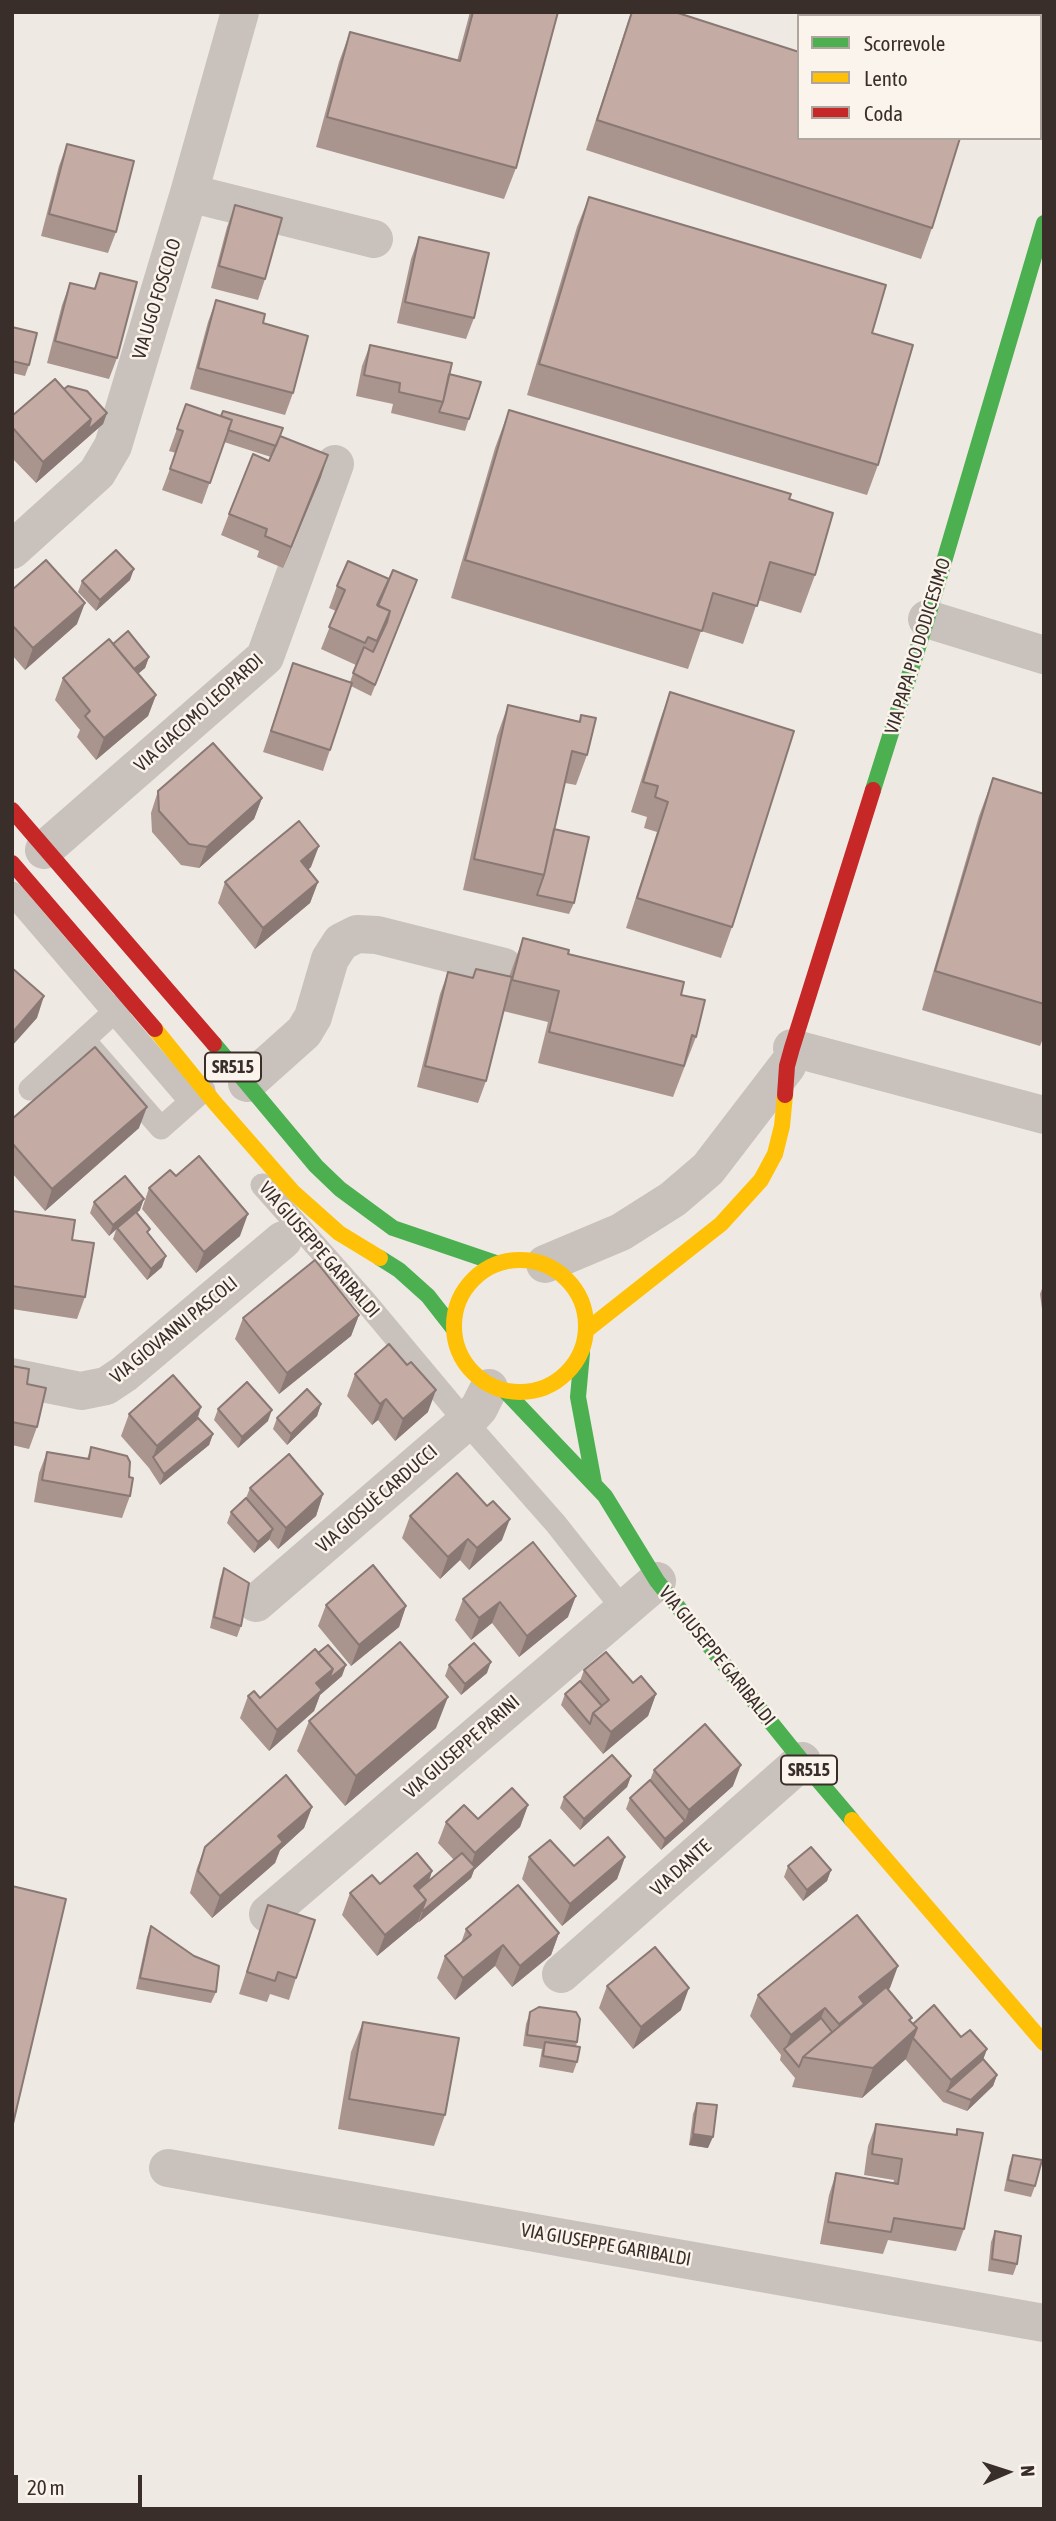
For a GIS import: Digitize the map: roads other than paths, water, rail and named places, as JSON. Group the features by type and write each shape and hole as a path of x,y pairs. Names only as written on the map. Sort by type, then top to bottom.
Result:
{"main road":[{"name":"VIA PAPA PIO DODICESIMO","path":"588,1329 721,1224 761,1180 775,1154 782,1126 790,1057 927,619 1044,223"},
{"name":"VIA GIUSEPPE GARIBALDI","path":"12,810 28,856 121,1006"},
{"name":"VIA GIUSEPPE GARIBALDI","path":"28,856 247,1083 316,1166 343,1192 393,1228 496,1263 520,1259 545,1264 568,1279 583,1302 588,1329 582,1353 579,1396 594,1482"},
{"name":"VIA GIUSEPPE GARIBALDI","path":"304,1232 399,1270 428,1296 453,1328 462,1360 594,1482 657,1581 802,1761 1044,2043"},
{"path":"453,1328 458,1301 473,1278 496,1263"},
{"name":"VIA GIUSEPPE GARIBALDI","path":"498,1391 538,1392 564,1378 582,1353"}],"street":[{"name":"VIA UGO FOSCOLO","path":"12,550 97,473 113,446 240,12"},
{"path":"189,193 374,239"},
{"name":"VIA GIACOMO LEOPARDI","path":"28,856 265,657 335,464"},
{"path":"927,619 1044,654"},
{"path":"247,1083 304,1032 313,1017 330,959 341,942 357,934 377,935 503,967"},
{"path":"790,1057 1044,1115"},
{"name":"VIA PAPA PIO DODICESIMO","path":"545,1264 621,1232 673,1199 708,1169 790,1057"},
{"name":"VIA GIOVANNI PASCOLI","path":"12,1377 81,1391 106,1386 304,1232"},
{"name":"VIA GIOSUÈ CARDUCCI","path":"256,1603 467,1422 478,1408 498,1391"},
{"name":"VIA GIUSEPPE PARINI","path":"268,1914 657,1581"},
{"name":"VIA DANTE","path":"561,1974 802,1761"},
{"name":"VIA GIUSEPPE GARIBALDI","path":"168,2168 1044,2323"}],"lane":[{"name":"VIA GIUSEPPE GARIBALDI","path":"12,893 121,1006 198,1096 304,1232 556,1524 623,1609"},
{"path":"30,1089 121,1006"},
{"path":"84,1040 161,1128 198,1096"}]}
